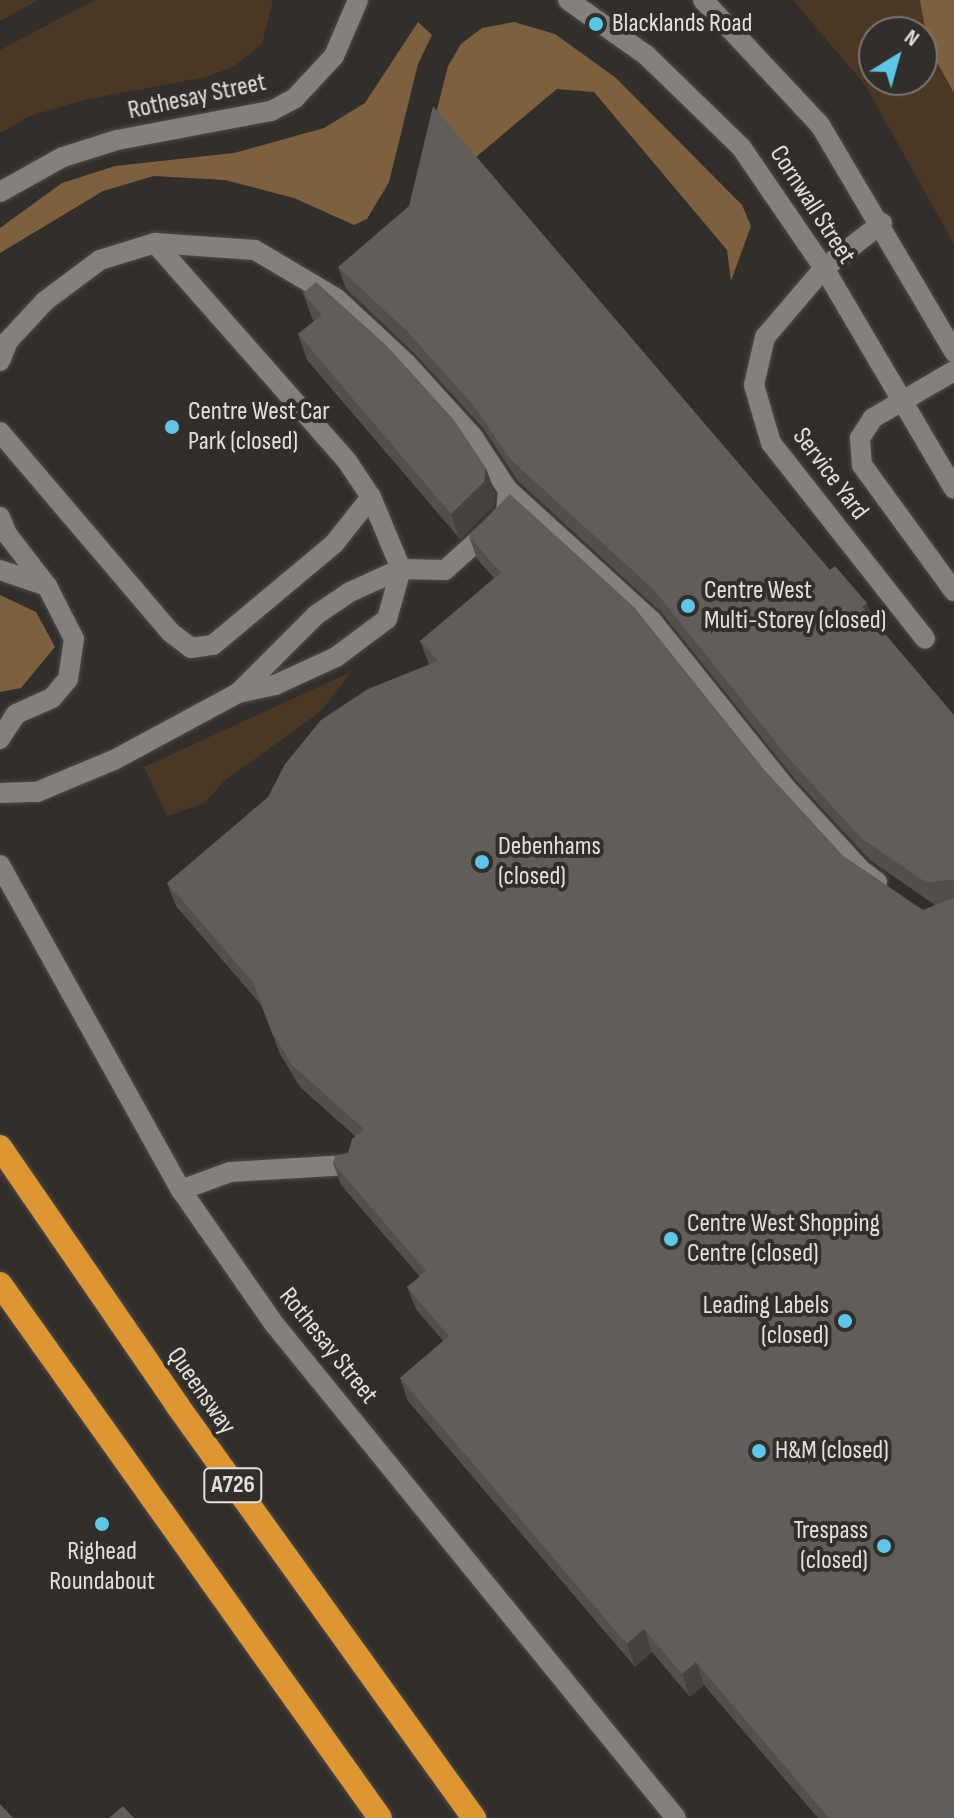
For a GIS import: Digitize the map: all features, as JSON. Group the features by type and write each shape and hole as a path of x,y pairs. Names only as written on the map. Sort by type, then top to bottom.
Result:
{"highway":[{"name":"Queensway","path":"0,1147 177,1405 474,1818"},
{"path":"0,1284 380,1818"}],"street":[{"name":"Rothesay Street","path":"0,192 63,157 129,138 271,111 295,98 334,56 358,0"},
{"name":"Cornwall Street","path":"568,0 695,97 741,147 824,268 954,489"},
{"name":"Cornwall Street","path":"703,0 820,125 882,223 954,352"},
{"name":"Service Yard","path":"882,223 824,268 765,337 754,385 771,443 925,639"},
{"path":"0,361 8,341 45,301 100,260 155,243 255,250 336,298 416,373 473,437 508,490 652,621 784,786 861,870 897,895"},
{"path":"0,793 37,792 101,765 238,693 275,685 336,657 387,619 401,569 371,497 347,461 155,243"},
{"path":"954,371 873,418 860,438 862,465 954,591"},
{"path":"0,432 170,632 191,648 213,645 284,587 334,544 371,497"},
{"path":"238,693 316,615 350,592 401,569 445,570 506,513 508,490"},
{"path":"0,517 7,534 47,586 74,639 68,679 52,698 16,714 0,739"},
{"path":"0,570 47,586"},
{"name":"Rothesay Street","path":"0,865 181,1190 275,1325 676,1818"},
{"path":"181,1190 230,1172 348,1165"}],"shaded area":[{"path":"0,0 38,0 0,21"},
{"path":"95,0 273,0 262,44 233,67 206,77 84,100 30,116 0,133 0,50"},
{"path":"793,0 954,0 954,244 871,96 938,96 938,16 858,16 858,77"},
{"path":"920,0 954,0 954,93 938,64 938,16 923,16"},
{"path":"418,22 432,35 418,64 389,182 367,219 354,225 294,198 225,180 154,176 103,191 0,253 0,228 62,183 115,166 234,153 324,128 365,103"},
{"path":"514,22 555,34 616,78 742,205 751,226 731,281 727,250 594,92 557,89 470,162 414,200 448,66 461,44 482,28"},
{"path":"0,595 36,612 55,647 21,688 0,692"},
{"path":"351,672 320,712 224,781 205,803 167,816 144,767"}],"building":[{"path":"433,106 830,570 835,566 867,603 862,607 954,715 954,883 953,879 927,883 861,838 786,755 654,590 510,459 474,406 407,331 338,267 409,206"},
{"path":"316,282 388,347 454,420 486,468 484,482 451,514 298,334 322,315 303,293"},
{"name":"Centre West Shopping Centre (closed)","path":"510,494 634,607 766,772 843,856 923,910 954,898 954,1818 829,1818 696,1662 682,1674 644,1629 627,1644 400,1378 449,1336 407,1287 426,1271 333,1163 335,1156 348,1153 352,1139 364,1129 292,1065 272,1032 253,982 167,883 268,797 285,764 321,720 368,689 438,661 420,641 501,573 469,536"},
{"path":"0,1804 13,1818 0,1818"},
{"path":"123,1806 134,1818 109,1818"}],"place":[{"name":"Blacklands Road","path":"596,24"},
{"name":"Centre West Car Park (closed)","path":"172,427"},
{"name":"Centre West Multi-Storey (closed)","path":"688,606"},
{"name":"Debenhams (closed)","path":"482,862"},
{"name":"Centre West Shopping Centre (closed)","path":"671,1239"},
{"name":"Leading Labels (closed)","path":"845,1321"},
{"name":"H&M (closed)","path":"759,1451"},
{"name":"Righead Roundabout","path":"102,1524"},
{"name":"Trespass (closed)","path":"884,1546"}]}
